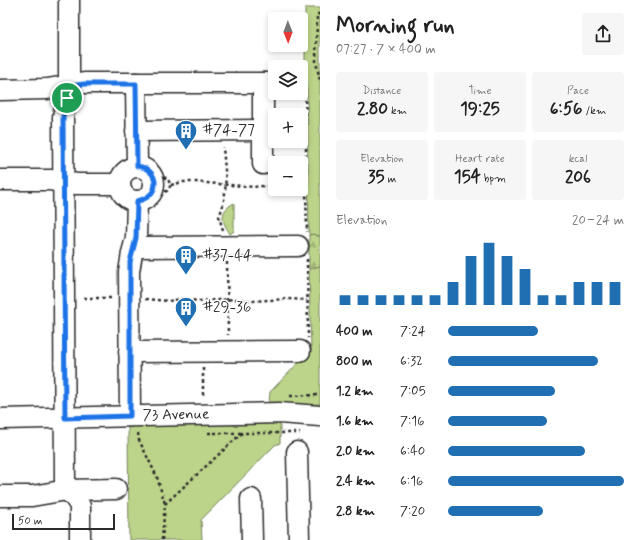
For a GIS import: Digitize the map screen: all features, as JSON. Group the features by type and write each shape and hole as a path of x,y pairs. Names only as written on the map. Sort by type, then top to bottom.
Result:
{"street":[{"path":"69,0 69,86 63,117 65,481 67,490 80,506 80,540"},
{"path":"0,90 47,89 84,84 268,83"},
{"path":"136,84 137,166"},
{"path":"263,164 263,130 268,91"},
{"path":"136,131 263,130"},
{"path":"137,166 147,169 151,173 154,178 155,185 152,194 148,198 137,201 127,198 123,194 120,184 121,178 127,170 137,166"},
{"path":"0,180 50,180 77,184 120,184"},
{"path":"134,424 129,352 129,267 136,238 137,201"},
{"path":"134,247 304,246"},
{"path":"129,352 300,351"},
{"name":"73 Avenue","path":"0,419 65,418 134,424 320,409"},
{"name":"73 Avenue","path":"279,413 320,416"},
{"path":"297,452 299,540"},
{"path":"0,496 32,496 67,490 116,489"},
{"path":"251,499 252,540"}],"path":[{"path":"320,14 317,14 316,62 320,80"},
{"path":"305,100 305,156"},
{"path":"159,192 167,191 170,184 167,178 160,177"},
{"path":"170,184 196,182 253,187 268,186"},
{"path":"300,351 308,345 308,300 304,246 306,196"},
{"path":"84,298 129,298 168,301 182,299 198,301 238,299 252,301 288,299 308,300"},
{"path":"202,351 203,396"},
{"path":"288,396 320,395"},
{"path":"134,424 139,440 157,477 165,504 162,540"},
{"path":"165,504 242,433 301,433"}],"green space":[{"path":"305,8 320,8 320,236 313,234 309,235 308,60 305,60 305,52 308,52 308,12 305,12"},
{"path":"234,203 234,231 230,234 223,217 229,206"},
{"path":"313,234 320,237 320,266 309,269 309,235"},
{"path":"320,266 320,404 276,407 269,403 270,392 311,350 309,269"},
{"path":"274,421 280,421 280,443 275,445 201,520 202,540 129,540 128,425 266,424"}],"place":[{"name":"#74-77","path":"186,150"},
{"name":"#37-44","path":"186,276"},
{"name":"#29-36","path":"186,328"}],"route":[{"path":"84,84 136,84 137,166 147,169 151,173 155,181 155,185 152,194 148,198 137,201 136,238 130,262 130,416 65,418 63,117 67,98 69,86 84,84"}]}
